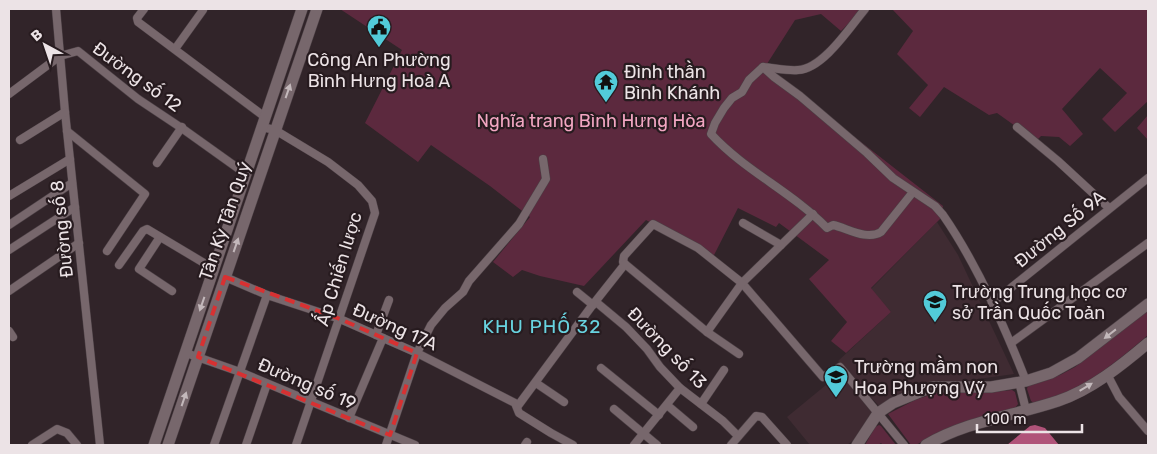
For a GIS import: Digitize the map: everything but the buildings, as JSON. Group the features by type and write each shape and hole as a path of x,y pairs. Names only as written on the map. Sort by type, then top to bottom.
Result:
{"main road":[{"name":"Tân Kỳ Tân Quý","path":"154,445 302,9"},
{"name":"Tân Kỳ Tân Quý","path":"168,445 316,9"},
{"path":"857,445 878,413 893,403 927,388 984,387 1022,382 1051,373 1072,362 1148,304"},
{"path":"926,445 966,426 1066,398 1107,374 1148,342"}],"street":[{"name":"Đường số 8","path":"56,9 72,183 100,445"},
{"path":"144,9 137,18 138,22 175,49 263,122"},
{"path":"865,9 826,56 816,65 799,70 763,67 749,80 742,92 732,98 724,108 714,123 711,134 720,144 813,214 827,228 833,224 867,236 881,232 912,192"},
{"path":"175,49 203,10"},
{"name":"Đường số 12","path":"60,56 78,51 138,99 246,174"},
{"path":"9,94 60,56"},
{"path":"763,67 774,78 800,96 868,153 893,178 935,206 943,215 981,278 1011,343 1022,382 1026,410"},
{"path":"20,140 65,112"},
{"name":"Ấp Chiến lược","path":"263,122 328,162 358,185 372,201 375,214 312,403 296,445"},
{"path":"157,163 182,128"},
{"path":"1017,128 1058,161 1109,208"},
{"path":"67,131 145,194 106,251"},
{"path":"9,196 70,159"},
{"path":"386,445 417,353 435,320 445,308 464,292 469,281 519,224 546,179 543,159"},
{"name":"Đường Số 9A","path":"992,303 1148,178"},
{"path":"9,225 72,183"},
{"path":"9,250 75,207"},
{"path":"707,332 742,284 813,214"},
{"path":"743,223 781,245"},
{"path":"739,354 707,332 623,262 624,256 653,224 698,248 742,284 824,377 840,367 904,445"},
{"path":"119,265 145,229 214,269"},
{"path":"160,237 139,269 172,291"},
{"path":"9,291 79,243"},
{"path":"1011,343 1148,243"},
{"path":"517,407 625,264"},
{"name":"Đường 17A","path":"225,277 268,295 340,319 417,353 515,403 519,413 574,445"},
{"name":"Đường số 13","path":"577,292 626,326 680,388 723,421 734,442"},
{"path":"214,445 268,295"},
{"path":"349,418 379,336 389,300"},
{"name":"Đường số 19","path":"186,353 240,372 415,445"},
{"path":"602,368 659,415"},
{"path":"701,404 724,370"},
{"path":"1107,374 1119,398 1148,431"},
{"path":"536,383 564,402"},
{"path":"246,445 267,384"},
{"path":"634,445 680,388"},
{"path":"667,405 693,427"},
{"path":"614,410 657,445"},
{"path":"734,442 756,416 762,417 787,445"},
{"path":"32,445 57,429 67,433 77,445"}],"highlighted area":[{"path":"225,277 340,319 417,353 390,435 198,357"}],"shaded area":[{"name":"Trường Trung học cơ sở Trần Quốc Toản","path":"937,222 958,255 1014,374 964,381 918,383 879,406 838,361 891,312 871,289"},
{"name":"Trường mầm non Hoa Phượng Vỹ","path":"833,375 844,375 873,411 855,439 847,445 810,445 787,417 826,385 823,381"},
{"path":"1035,425 1045,428 1059,445 1007,445 1030,426"}],"green space":[{"name":"Nghĩa trang Bình Hưng Hòa","path":"340,9 863,9 841,31 821,14 795,20 765,67 943,206 941,218 871,288 891,312 846,353 831,341 847,322 809,279 829,260 779,223 776,227 738,208 713,257 646,220 584,286 522,270 513,277 493,262 530,217 490,186 431,145 418,162 365,123 402,50"},
{"path":"892,9 1148,9 1148,101 1115,132 1102,119 1127,93 1100,68 1062,109 1083,134 1070,146 1059,137 1041,136 1036,141 997,113 989,115 944,87 920,117 909,108 928,85 897,54 913,31"},
{"path":"1148,115 1148,140 1137,128"},
{"path":"1148,310 1148,335 1118,360 1072,390 1034,403 1031,401 1027,389 1028,385 1060,375 1075,367"},
{"path":"1012,390 1015,392 1018,404 1015,408 964,422 916,445 911,445 888,414 915,400 936,393"},
{"path":"879,425 896,445 883,445 881,443 878,445 865,445 875,427"}],"place":[{"name":"Công An Phường Bình Hưng Hoà A","path":"379,48"},
{"name":"Đình thần Bình Khánh","path":"606,103"},
{"name":"Trường Trung học cơ sở Trần Quốc Toản","path":"935,323"},
{"name":"Trường mầm non Hoa Phượng Vỹ","path":"836,398"}],"district":[{"name":"KHU PHỐ 32","path":"542,326"}]}
